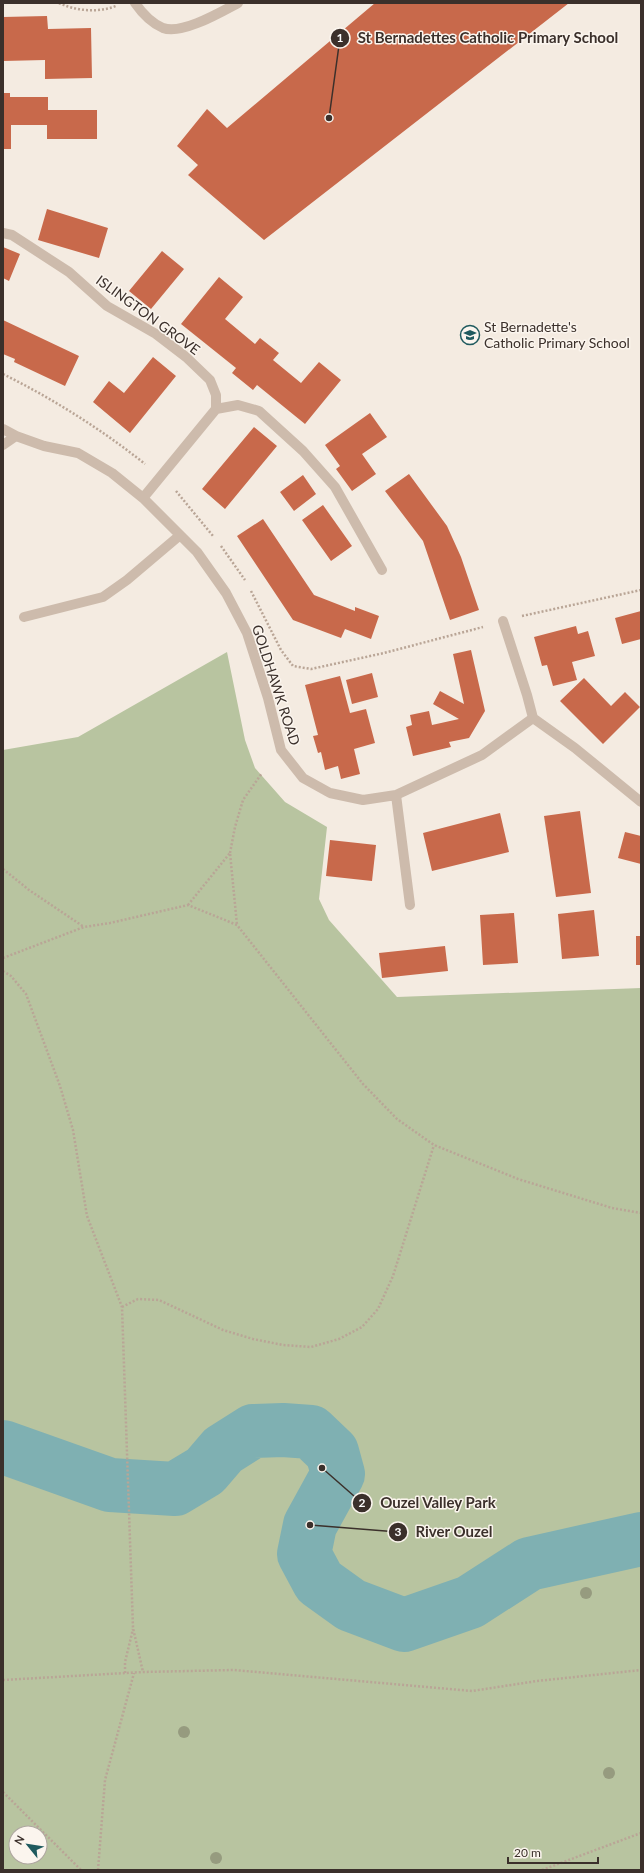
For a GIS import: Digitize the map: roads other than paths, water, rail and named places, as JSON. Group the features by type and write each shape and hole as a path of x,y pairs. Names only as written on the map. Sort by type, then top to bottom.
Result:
{"street":[{"path":"135,3 146,17 163,28 184,28 211,18 238,3"},
{"name":"ISLINGTON GROVE","path":"3,232 18,239 69,272 107,306 156,334 186,357 210,380 216,395 216,409"},
{"path":"143,498 216,409 238,405 259,411 303,451 335,487 382,570"},
{"name":"GOLDHAWK ROAD","path":"3,429 16,436 44,446 78,453 112,473 143,498 197,552 222,587 247,634 268,698 281,750 303,778 330,793 363,800 396,795 482,755 533,718"},
{"path":"3,445 16,436"},
{"path":"24,617 103,597 127,580 180,536"},
{"path":"504,621 533,718 575,748 641,802"},
{"path":"396,795 410,905"}],"waterway":[{"path":"3,1447 110,1485 175,1489 205,1471 223,1450 253,1431 283,1430 311,1432 332,1452 338,1474 310,1525 304,1554 319,1582 351,1605 404,1625 470,1602 529,1564 641,1539"}],"place":[{"name":"St Bernadettes Catholic Primary School","path":"329,118"},
{"name":"St Bernadette's Catholic Primary School","path":"470,335"},
{"name":"Ouzel Valley Park","path":"322,1468"},
{"name":"River Ouzel","path":"310,1525"}]}
